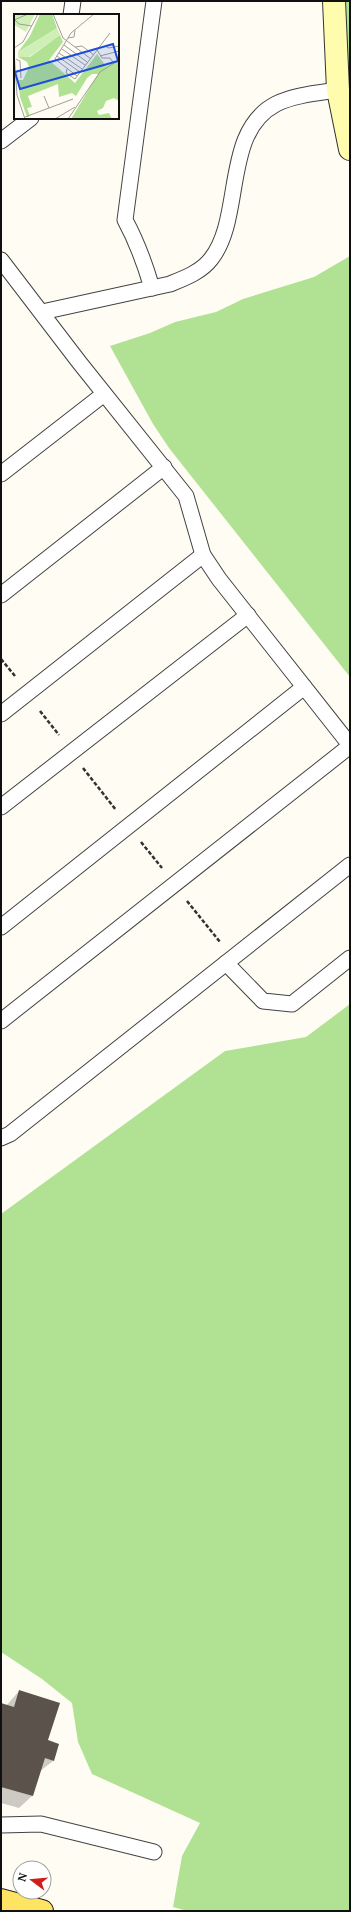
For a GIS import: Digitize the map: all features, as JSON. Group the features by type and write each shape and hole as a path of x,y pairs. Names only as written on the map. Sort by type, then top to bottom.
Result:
{"main road":[{"path":"1,1900 42,1911"}],"street":[{"path":"334,1 338,90 350,149"}],"lane":[{"path":"71,14 73,1"},
{"path":"152,288 142,256 125,220 154,1"},
{"path":"42,312 152,288 187,278 211,260 218,249 227,224 236,172 244,144 257,121 266,111 276,104 338,90"},
{"path":"1,141 30,119"},
{"path":"1,260 104,394 186,496 203,555 350,746 1,1021"},
{"path":"1,474 104,394"},
{"path":"1,595 164,467"},
{"path":"1,714 203,555"},
{"path":"1,807 248,615"},
{"path":"1,927 304,687"},
{"path":"1,1138 10,1134 350,865"},
{"path":"226,963 262,1001 292,1004 350,958"},
{"path":"1,1825 41,1824 154,1852"}],"green space":[{"path":"342,1 350,1 350,107"},
{"path":"350,256 350,677 169,448 153,424 110,346 150,333 175,322 216,312 243,299 314,277"},
{"path":"350,1004 350,1911 187,1911 173,1907 182,1856 200,1823 92,1774 78,1742 72,1703 42,1679 1,1652 1,1214 225,1051 306,1037"}],"building":[{"path":"19,1690 60,1703 48,1740 59,1744 54,1761 45,1758 33,1796 1,1787 1,1703 14,1707"}]}
